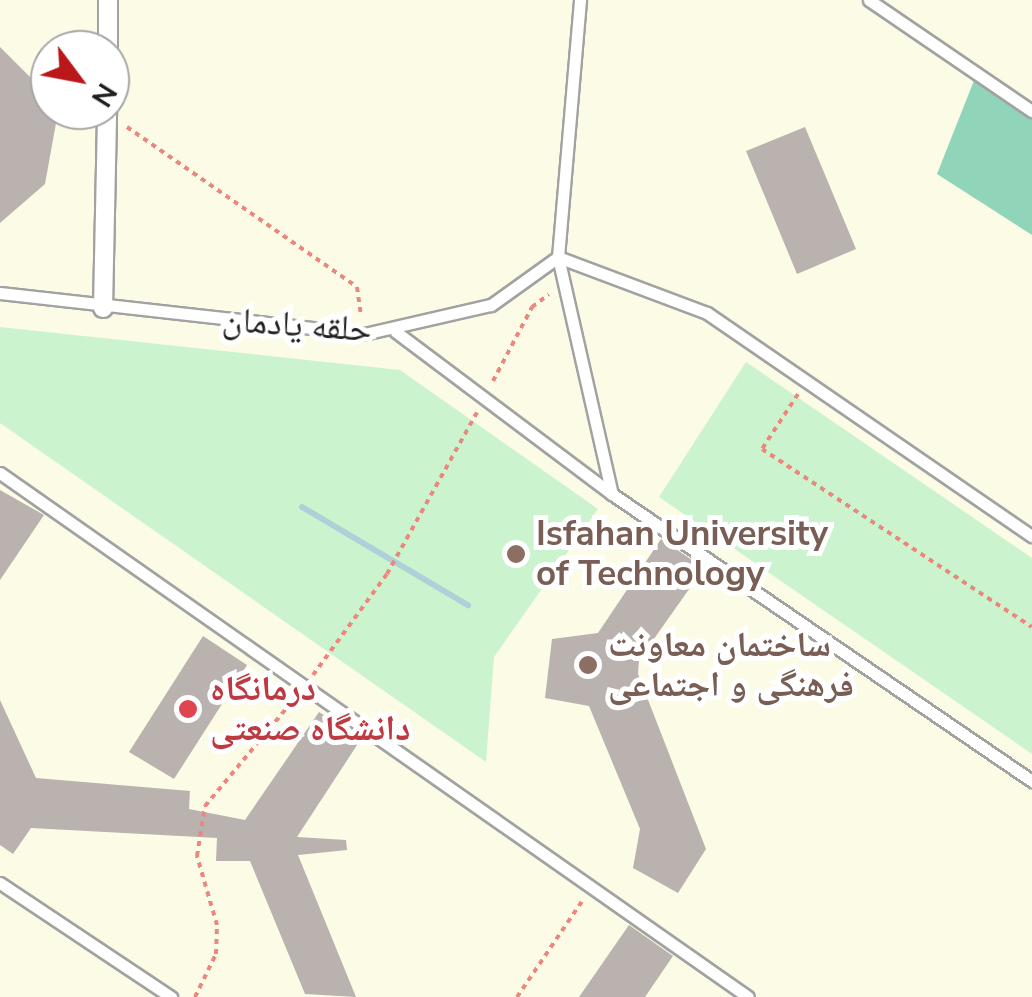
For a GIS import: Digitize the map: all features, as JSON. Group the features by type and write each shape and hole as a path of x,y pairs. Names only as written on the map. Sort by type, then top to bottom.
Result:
{"street":[{"path":"108,0 108,30"},
{"path":"103,308 107,130"}],"lane":[{"path":"580,0 558,257 612,494"},
{"path":"869,0 1032,110"},
{"path":"558,257 707,313 1032,536"},
{"name":"حلقه یادمان","path":"0,294 364,334 396,332 491,306 558,257"},
{"path":"396,332 612,494 1032,781"},
{"path":"0,473 748,997"},
{"path":"0,883 171,997"}],"path":[{"path":"130,127 357,288 364,334"},
{"path":"806,382 762,449 1032,627"},
{"path":"194,997 216,954 217,925 197,856 206,806 304,686 387,574 412,531"},
{"path":"516,997 592,888"}],"shaded area":[{"name":"Isfahan University of Technology","path":"0,0 1032,0 1032,997 0,997"}],"green space":[{"path":"975,78 1032,117 1032,235 937,174"},
{"path":"0,327 400,370 598,509 494,657 486,762 0,423"},
{"path":"746,362 1032,558 1032,754 659,497"}],"building":[{"path":"0,47 30,77 30,130 55,130 45,184 0,223"},
{"path":"805,127 856,249 797,274 746,151"},
{"path":"0,490 44,515 0,580"},
{"path":"661,539 704,568 639,660 638,674 706,849 678,893 633,868 640,829 589,706 545,698 552,639 598,633"},
{"name":"درمانگاه دانشگاه صنعتی","path":"203,636 247,665 174,779 129,752"},
{"path":"0,700 36,778 190,791 189,809 245,820 319,712 361,739 297,837 346,840 347,850 298,855 356,997 305,994 250,861 216,861 217,838 31,828 13,854 0,845"},
{"path":"629,925 673,956 645,997 579,997"}],"waterway":[{"path":"302,507 468,605"}],"place":[{"name":"Isfahan University of Technology","path":"516,554"},
{"name":"ساختمان معاونت فرهنگی و اجتماعی","path":"588,665"},
{"name":"درمانگاه دانشگاه صنعتی","path":"188,709"}]}
